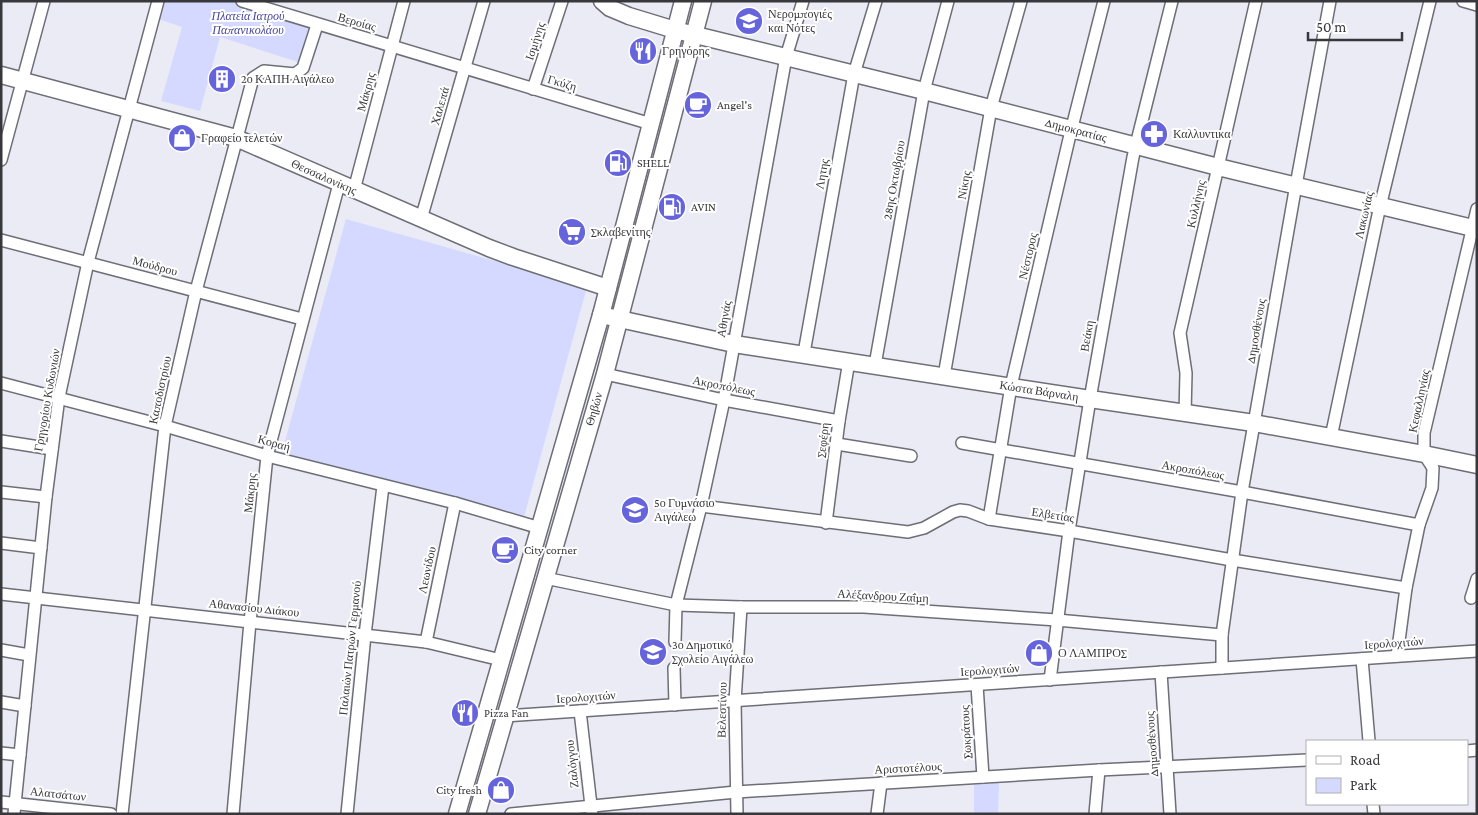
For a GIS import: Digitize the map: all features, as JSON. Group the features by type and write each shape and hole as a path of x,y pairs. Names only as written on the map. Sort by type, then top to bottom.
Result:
{"street":[{"path":"1,160 44,1"},
{"name":"Γρηγορίου Κυδωνιών","path":"15,808 46,497 59,397 88,262 158,1"},
{"name":"Βεροίας","path":"242,1 277,7 317,25 465,69"},
{"name":"Μάκρης","path":"233,814 267,456 302,319 392,46 404,1"},
{"name":"Χαλεπά","path":"421,219 484,1"},
{"name":"Ισμήνης","path":"533,89 562,1"},
{"name":"Δημοκρατίας","path":"602,1 610,8 620,12 675,30 786,56 1218,167 1296,184 1474,229"},
{"name":"Θηβών","path":"457,814 601,315 683,1"},
{"name":"Θηβών","path":"477,814 605,374 703,1"},
{"name":"Αθηνάς","path":"675,642 676,605 701,506 724,400 786,56 803,1"},
{"name":"Λητης","path":"804,353 854,74 876,1"},
{"name":"28ης Οκτωβρίου","path":"875,364 924,91 948,1"},
{"name":"Νίκης","path":"944,376 991,108 1020,1"},
{"name":"Νέστορος","path":"989,519 1011,386 1104,1"},
{"name":"Βεάκη","path":"1050,680 1069,531 1090,399 1135,146 1172,1"},
{"name":"Κυλλήνης","path":"1185,414 1186,373 1180,333 1256,1"},
{"name":"Δημοσθένους","path":"1222,668 1222,635 1242,492 1330,1"},
{"name":"Λακωνίας","path":"1331,437 1380,205 1430,1"},
{"path":"1463,1 1477,5"},
{"name":"Καποδιστρίου","path":"122,814 166,426 196,291 253,78 264,71 295,74 303,68 317,25"},
{"name":"Γκύζη","path":"465,69 651,124"},
{"name":"Θεσσαλονίκης","path":"1,75 236,138 346,187 513,257 608,288"},
{"name":"Κεφαλληνίας","path":"1397,656 1406,588 1419,525 1432,488 1434,468 1424,454 1424,433 1474,229 1477,209"},
{"name":"Μούδρου","path":"1,240 302,319"},
{"path":"608,288 619,319"},
{"name":"Κώστα Βάρναλη","path":"601,315 734,344 804,353 849,362 875,364 1185,414 1254,423 1477,465"},
{"name":"Σεφέρη","path":"826,523 839,421 849,362"},
{"name":"Ακροπόλεως","path":"605,374 724,400 839,421"},
{"name":"Κοραή","path":"2,387 59,397 267,456 455,503 540,528"},
{"path":"1,442 52,449"},
{"name":"Ακροπόλεως","path":"962,443 1419,525"},
{"path":"836,444 911,456"},
{"name":"Παλαιών Πατρών Γερμανού","path":"347,814 365,635 383,486"},
{"path":"1,492 46,497"},
{"name":"Λεωνίδου","path":"426,642 455,503"},
{"name":"Ελβετίας","path":"701,506 908,532 924,528 960,510 989,519 1406,588"},
{"path":"1,543 41,548"},
{"name":"Αλέξανδρου Ζαΐμη","path":"545,578 676,605 864,607 1057,620 1222,635"},
{"path":"1471,598 1477,580"},
{"name":"Αθανασίου Διάκου","path":"1,594 426,642 501,660"},
{"name":"Βελεστίνου","path":"737,814 735,701 741,607"},
{"path":"1,650 30,655"},
{"name":"Ιερολοχιτών","path":"505,716 1477,651"},
{"path":"1362,659 1369,740"},
{"path":"674,668 675,705"},
{"name":"Δημοσθένους","path":"1161,672 1170,814"},
{"name":"Σωκράτους","path":"977,684 983,777"},
{"path":"1,702 25,706"},
{"name":"Ζαλόγγου","path":"580,711 592,810"},
{"path":"1,753 20,756"},
{"name":"Αριστοτέλους","path":"511,814 592,810 736,792 1100,770 1306,760"},
{"path":"1094,814 1100,770"},
{"path":"877,814 881,783"},
{"name":"Αλατσάτων","path":"1,802 15,808 111,814"}],"green space":[{"name":"Πλατεία Ιατρού Παπανικολάου","path":"163,1 271,1 268,15 309,26 298,62 220,37 200,111 161,101 182,27 158,19"},
{"path":"346,219 587,287 521,528 279,463"},
{"path":"999,783 998,814 974,814 974,785"}],"place":[{"name":"Νερομπογιές και Νότες","path":"749,21"},
{"name":"Γρηγόρης","path":"643,51"},
{"name":"2ο ΚΑΠΗ Αιγάλεω","path":"222,79"},
{"name":"Angel's","path":"698,105"},
{"name":"Καλλυντικα","path":"1154,134"},
{"name":"Γραφείο τελετών","path":"182,138"},
{"name":"SHELL","path":"618,163"},
{"name":"AVIN","path":"672,207"},
{"name":"Σκλαβενίτης","path":"572,232"},
{"name":"5ο Γυμνάσιο Αιγάλεω","path":"635,510"},
{"name":"City corner","path":"505,550"},
{"name":"3ο Δημοτικό Σχολείο Αιγάλεω","path":"653,652"},
{"name":"Ο ΛΑΜΠΡΟΣ","path":"1039,653"},
{"name":"Pizza Fan","path":"465,713"},
{"name":"City fresh","path":"501,790"}]}
